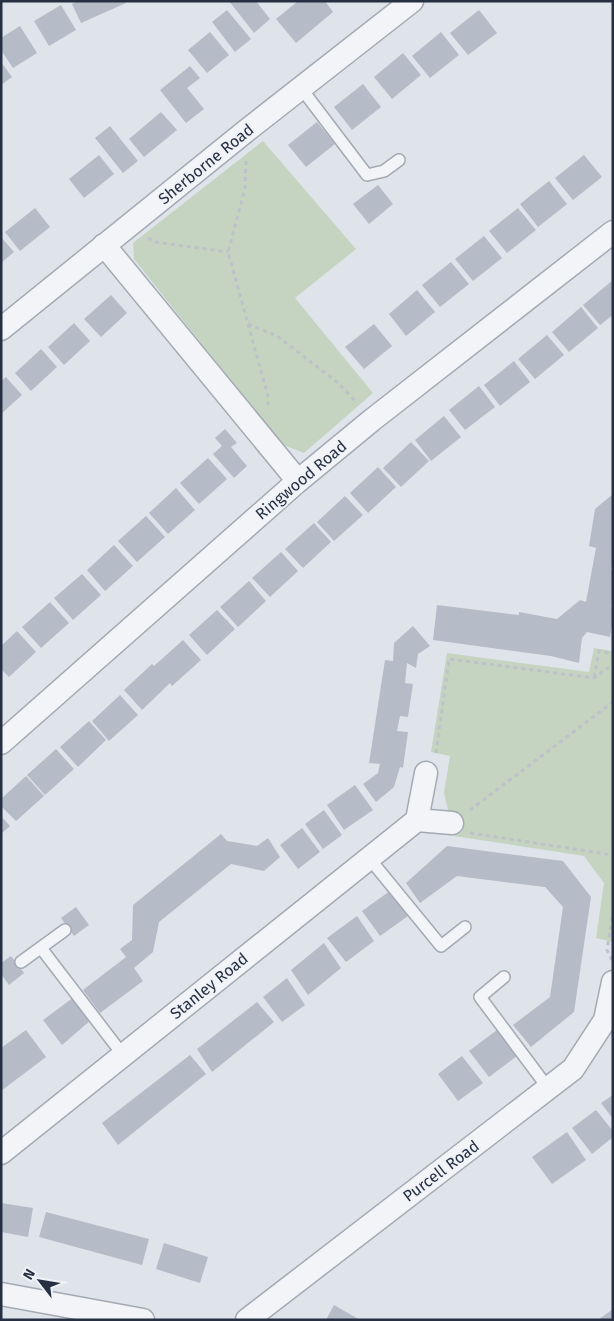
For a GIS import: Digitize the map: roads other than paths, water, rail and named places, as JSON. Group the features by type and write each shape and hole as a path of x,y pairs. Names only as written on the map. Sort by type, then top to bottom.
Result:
{"street":[{"name":"Sherborne Road","path":"1,329 246,131 412,1"},
{"name":"Ringwood Road","path":"1,743 298,482 372,420 613,232"},
{"path":"104,245 298,482"},
{"path":"426,774 417,820 452,823"},
{"name":"Stanley Road","path":"1,1153 417,820"},
{"name":"Purcell Road","path":"247,1320 573,1069 605,1020 612,995"},
{"path":"1,1294 143,1320"}],"lane":[{"path":"301,88 367,175 384,172 399,160"},
{"path":"369,858 441,946 465,927"},
{"path":"20,962 65,930"},
{"path":"42,948 123,1055"},
{"path":"504,977 480,997 548,1088"}]}
